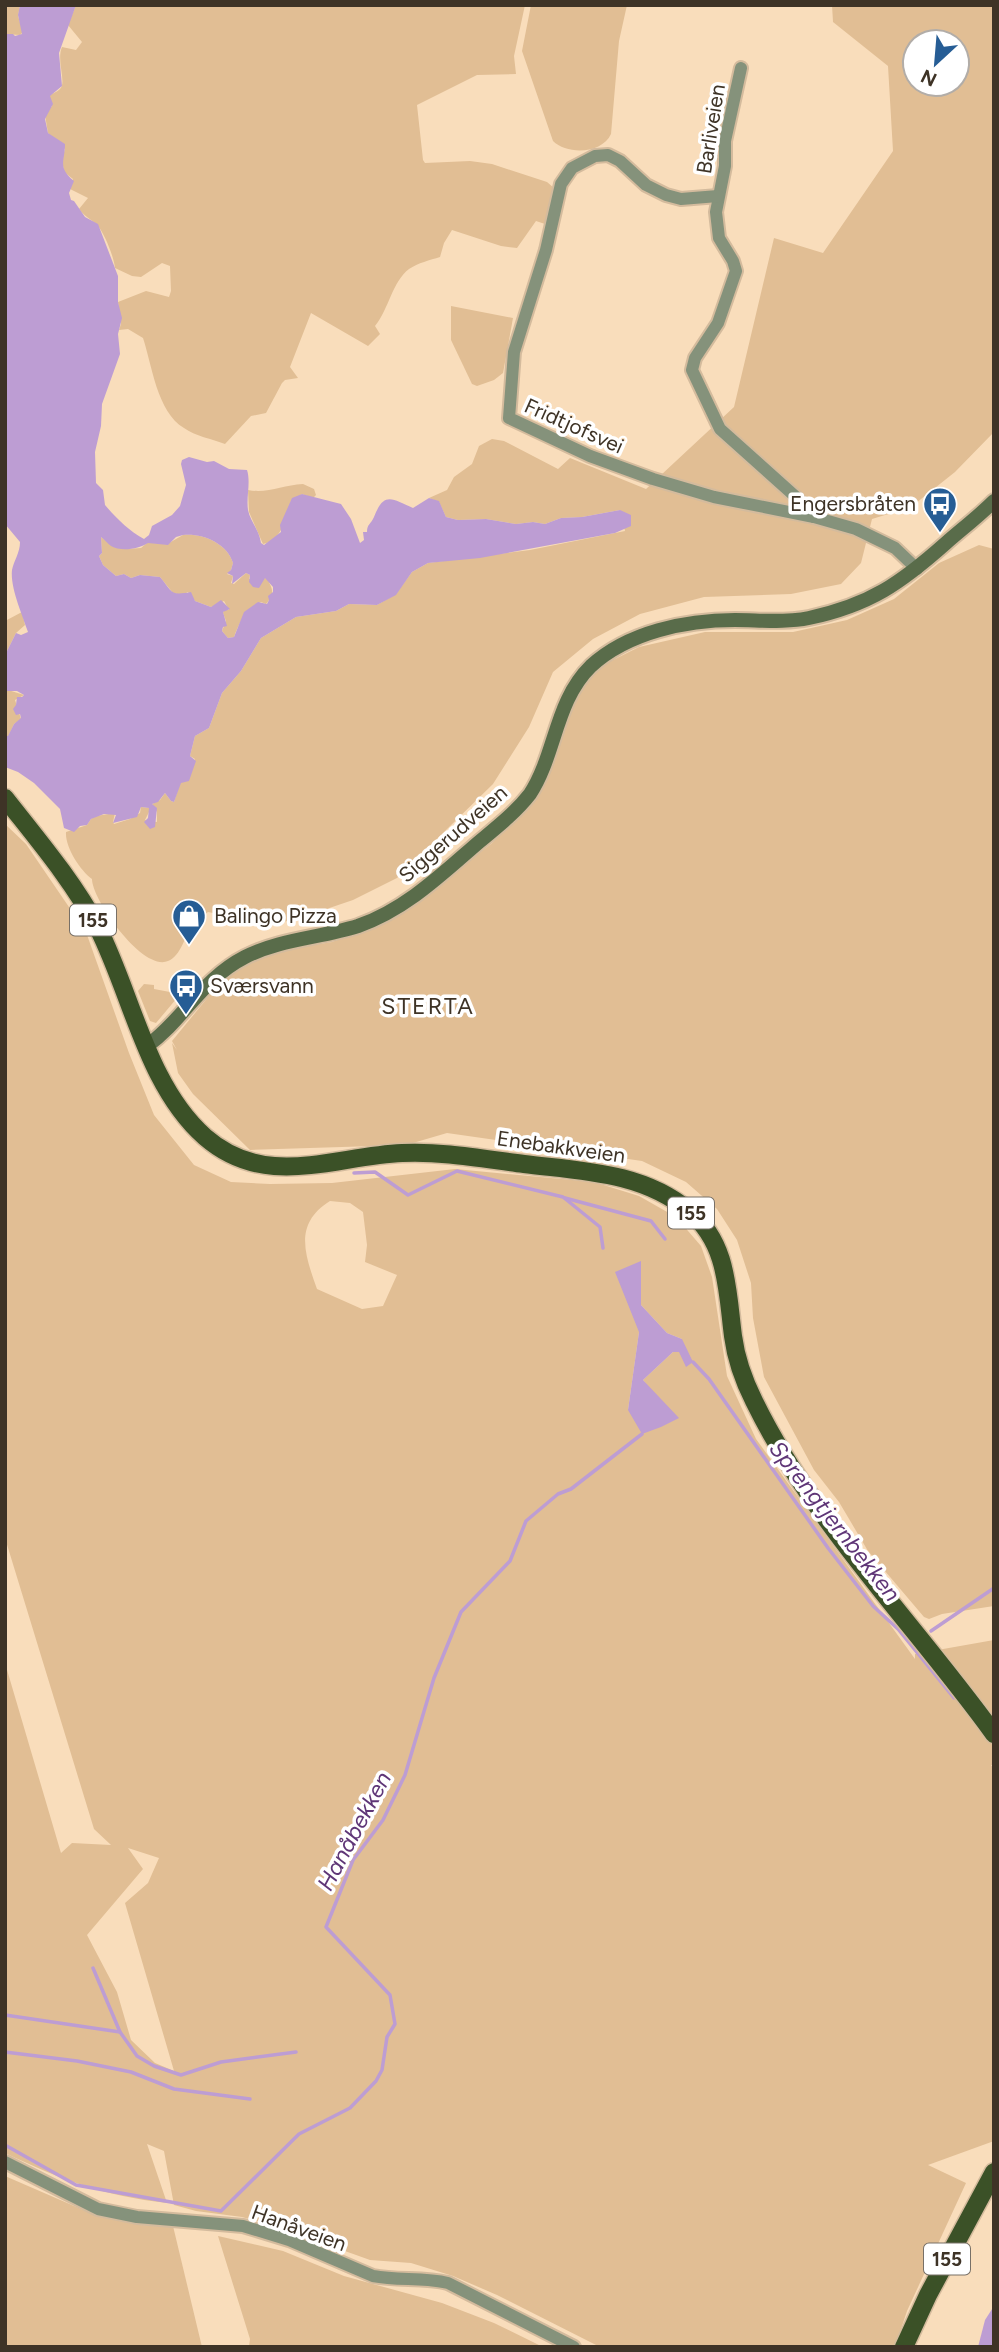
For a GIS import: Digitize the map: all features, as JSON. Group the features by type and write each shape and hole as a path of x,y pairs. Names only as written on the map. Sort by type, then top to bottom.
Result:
{"main road":[{"name":"Siggerudveien","path":"147,1046 165,1031 207,983 234,963 265,948 366,923 406,902 439,877 509,816 530,794 539,779 570,694 590,667 609,652 645,636 695,624 721,620 796,620 833,612 883,592 917,569 994,501"},
{"name":"Enebakkveien","path":"5,798 51,857 89,913 104,942 147,1046 175,1100 197,1129 222,1149 256,1163 299,1167 399,1153 458,1156 576,1170 631,1180 662,1192 689,1210 719,1248 728,1287 733,1339 742,1373 775,1441 847,1545 994,1734"},
{"name":"155","path":"904,2347 928,2295 994,2172"}],"street":[{"name":"Barliveien","path":"741,68 725,141 725,166 718,196 717,231 736,271 718,323 695,358 692,370 720,429 797,498 814,517"},
{"name":"Fridtjofsvei","path":"608,156 595,156 572,168 561,184 546,250 514,352 509,418 590,456 653,479 723,499 841,523 895,548 917,569"},
{"name":"Barliveien","path":"608,156 620,162 646,185 666,195 681,199 718,196"},
{"name":"Hanåveien","path":"5,2162 98,2209 136,2217 243,2226 289,2240 373,2276 385,2279 428,2279 448,2283 573,2347"}],"shaded area":[{"path":"5,5 20,5 18,16 23,32 20,35 5,34"},
{"path":"20,5 76,5 59,53 62,86 50,96 53,104 45,119 48,133 65,144 63,164 65,172 74,181 69,193 71,200 85,217 98,224 118,276 118,302 122,318 118,334 120,354 102,404 101,426 95,452 96,483 103,490 105,505 128,528 144,539 149,535 152,526 172,515 180,506 186,485 181,464 182,460 189,457 214,461 229,469 247,470 248,510 264,545 281,532 280,525 292,498 302,494 341,504 351,519 360,543 364,540 363,532 367,532 381,503 389,499 413,508 429,498 439,501 446,517 516,524 545,524 561,518 620,510 631,515 631,526 615,533 480,558 428,563 412,572 396,595 377,605 349,604 336,611 296,617 261,638 241,671 222,693 209,728 195,736 190,756 196,761 189,781 181,783 174,802 165,793 158,802 152,804 157,808 155,827 150,829 144,822 148,818 149,808 141,807 137,817 113,823 116,815 104,814 91,819 87,825 80,826 74,832 64,828 60,809 34,783 5,767 5,736 8,736 14,724 21,718 13,709 17,697 24,695 17,691 5,691 5,655 16,633 21,635 28,632 12,577 20,542 5,524 5,34 22,34 18,15","holes":["190,535 206,538 225,550 233,563 227,573 233,576 232,584 246,573 250,575 249,582 253,587 259,588 265,578 273,587 267,604 258,602 244,612 234,637 228,638 222,631 223,627 227,626 223,612 230,609 221,600 211,607 195,601 191,592 172,592 160,577 140,575 131,578 124,574 116,576 103,565 99,556 102,553 101,537 111,546 125,549 148,543 168,545 176,537"]},
{"path":"76,5 525,5 514,56 516,74 477,75 417,105 425,163 470,161 492,164 547,182 554,188 555,196 548,225 536,221 517,248 501,246 452,230 440,257 413,267 403,274 375,326 380,334 368,346 311,313 290,367 298,378 282,383 266,413 251,416 225,444 193,433 175,421 167,411 143,338 128,329 119,330 121,324 118,302 146,291 169,297 170,266 162,263 141,277 115,268 103,233 79,209 88,198 70,189 73,179 64,172 62,159 65,149 48,133 45,115 52,106 49,96 62,86 62,47 76,50 82,42 68,25"},
{"path":"531,5 627,5 619,41 611,134 600,146 575,150 559,146 553,141 522,51"},
{"path":"832,5 994,5 994,432 955,472 911,507 872,519 861,563 841,584 791,594 704,597 640,614 593,639 553,672 529,727 493,784 397,878 353,900 294,920 268,924 208,912 193,923 179,950 168,961 158,961 146,956 133,945 100,902 92,879 78,864 71,851 66,832 87,825 96,816 115,813 114,824 130,819 140,813 141,807 149,808 145,820 157,822 157,812 152,804 160,800 165,793 174,802 180,783 195,759 190,756 195,736 209,728 222,693 241,671 261,638 296,617 336,611 349,604 377,605 396,594 412,572 428,563 530,550 625,531 620,510 561,518 545,524 516,524 446,517 439,502 429,498 447,490 454,477 472,464 479,446 492,439 504,441 558,469 570,458 646,489 734,407 774,238 823,253 893,151 888,66 833,22"},
{"path":"451,306 513,318 503,373 494,380 477,386 472,384 451,340"},
{"path":"303,484 314,489 316,495 313,498 302,494 291,501 279,533 263,544 249,512 248,490 262,491"},
{"path":"183,535 206,538 225,550 233,563 227,574 233,576 231,583 234,584 246,573 250,575 249,579 267,578 271,596 266,604 261,602 247,612 234,637 228,638 222,631 226,621 224,610 229,610 224,601 211,607 195,601 188,592 182,595 173,593 160,577 140,575 131,578 124,574 116,576 103,565 99,556 102,553 101,537 114,547 126,549 141,548 147,543 169,543"},
{"path":"979,545 994,549 994,1606 942,1614 929,1619 924,1617 868,1551 839,1502 814,1470 764,1377 753,1318 751,1283 737,1240 717,1209 686,1182 642,1161 447,1133 406,1145 250,1150 193,1094 178,1073 172,1043 177,1050 172,1041 223,979 271,952 332,942 391,920 491,844 536,798 572,707 583,686 605,664 639,647 705,632 793,632 847,620 894,599 939,563"},
{"path":"22,612 25,625 16,633 5,655 5,621"},
{"path":"5,691 24,695 15,700 21,719 14,724 8,737 5,736"},
{"path":"5,824 26,844 86,932 154,1115 194,1165 231,1182 270,1184 332,1183 455,1169 594,1182 639,1196 676,1217 701,1246 712,1277 727,1376 756,1439 915,1659 915,1654 994,1640 994,1765 991,1765 994,1769 994,2141 928,2165 966,2183 907,2311 895,2347 600,2347 453,2276 411,2263 370,2260 242,2217 174,2205 164,2151 147,2144 167,2203 84,2186 5,2153 5,1663 61,1853 72,1843 111,1845 94,1829 5,1538","holes":["330,1201 350,1203 363,1212 367,1245 365,1262 397,1275 383,1306 362,1309 317,1289 306,1252 306,1230 318,1210","640,1262 641,1305 667,1333 682,1339 679,1352 673,1352 643,1380 652,1391 628,1410 639,1332","128,1848 159,1858 148,1883 125,1903 174,2071 155,2063 131,2040 117,1992 87,1935 143,1869"]},
{"path":"144,984 154,985 154,989 182,992 156,1023 150,1021 138,991"},
{"path":"641,1261 641,1305 667,1333 682,1339 693,1362 686,1367 679,1352 673,1352 643,1380 679,1418 642,1434 628,1410 639,1332 615,1272"},
{"path":"5,2176 88,2212 139,2225 173,2226 202,2347 5,2347"},
{"path":"218,2236 283,2251 344,2276 442,2303 494,2323 543,2347 249,2347 250,2339"},
{"path":"994,2306 994,2347 978,2347 985,2320"}],"waterway":[{"path":"354,1173 375,1172 408,1195 457,1171 563,1197 600,1227 603,1248"},
{"path":"565,1198 651,1221 665,1239"},
{"name":"Sprengtjernbekken","path":"693,1362 709,1379 828,1548 873,1606 898,1629 954,1698"},
{"name":"Hanåbekken","path":"5,2145 76,2185 221,2211 299,2134 350,2108 376,2081 382,2070 387,2037 395,2024 390,1995 326,1927 353,1860 383,1820 405,1775 434,1678 461,1612 510,1561 526,1521 558,1494 571,1489 642,1434"},
{"path":"931,1631 994,1588"},
{"path":"93,1968 120,2032 137,2056 154,2066 181,2075 221,2062 296,2052"},
{"path":"5,2015 120,2032"},
{"path":"5,2052 77,2061 131,2072 174,2089 250,2099"}],"place":[{"name":"Engersbråten","path":"940,534"},
{"name":"Balingo Pizza","path":"189,946"},
{"name":"Sværsvann","path":"186,1016"}],"district":[{"name":"STERTA","path":"428,1006"}]}
